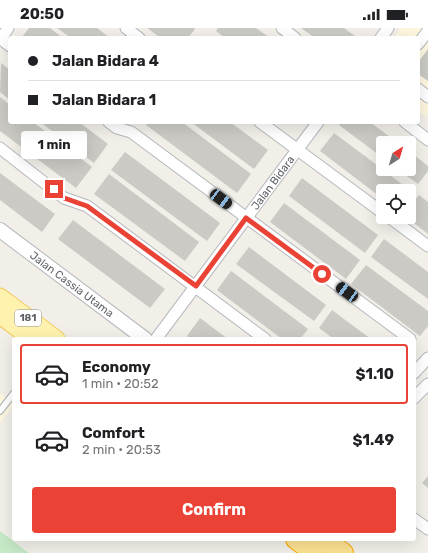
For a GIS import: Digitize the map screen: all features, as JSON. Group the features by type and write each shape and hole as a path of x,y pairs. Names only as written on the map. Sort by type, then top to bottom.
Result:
{"highway":[{"path":"299,541 315,553"},
{"path":"327,541 343,553"}],"main road":[{"name":"181","path":"0,297 53,337"},
{"name":"181","path":"0,315 29,337"}],"street":[{"path":"4,42 8,28"},
{"path":"126,28 136,36"},
{"path":"282,28 292,36"},
{"path":"420,42 427,34"},
{"path":"420,91 428,97"},
{"path":"112,124 117,128 131,132 407,337"},
{"path":"263,124 376,208"},
{"name":"Jalan Bidara","path":"158,337 317,124"},
{"path":"407,124 428,140"},
{"path":"0,148 64,198 87,206 262,337"},
{"path":"398,224 428,246"},
{"name":"Jalan Cassia Utama","path":"0,230 142,337"},
{"path":"416,371 428,358"},
{"path":"416,396 428,384"},
{"path":"416,520 428,528"}],"lane":[{"path":"0,411 12,396"}],"shaded area":[{"path":"400,28 428,28 428,118 420,112 420,36 395,36"},
{"path":"0,393 12,402 12,407 0,423"}],"green space":[{"path":"0,531 29,553 0,553"}],"building":[{"path":"29,28 50,28 60,36 23,36"},
{"path":"57,28 97,28 107,36 68,36"},
{"path":"147,28 195,29 190,36 158,36"},
{"path":"218,28 256,28 267,36 222,36 216,31"},
{"path":"301,28 344,28 355,36 312,36"},
{"path":"428,49 428,81 420,75 420,60"},
{"path":"1,63 8,68 8,98 0,92"},
{"path":"0,97 8,103 8,124 36,124 92,167 76,188 0,131"},
{"path":"43,124 82,124 108,144 94,163"},
{"path":"185,124 251,174 237,193 146,125"},
{"path":"194,124 233,124 268,150 254,169"},
{"path":"373,124 389,136 376,136 376,153 339,125"},
{"path":"334,133 376,165 376,176 391,176 402,184 376,184 376,194 320,151"},
{"path":"125,152 220,223 207,241 111,170"},
{"path":"416,157 428,166 428,171 418,184 407,176 416,176"},
{"path":"0,173 55,214 42,232 0,200"},
{"path":"109,174 199,242 185,261 94,194"},
{"path":"302,178 378,235 365,253 289,196"},
{"path":"419,195 428,202 428,234 415,224 416,199"},
{"path":"284,203 360,260 346,279 270,222"},
{"path":"73,220 165,289 150,308 58,239"},
{"path":"384,239 428,272 428,299 371,257"},
{"path":"249,247 326,305 314,321 236,264"},
{"path":"366,265 428,311 428,326 420,336 351,284"},
{"path":"231,271 308,329 302,337 279,337 217,290"},
{"path":"332,310 368,337 331,337 319,328"},
{"path":"200,318 225,337 188,337 187,336"},
{"path":"428,476 428,488 422,483"}],"route":[{"path":"54,189 64,198 81,202 87,206 196,286 246,218 322,274"}]}
